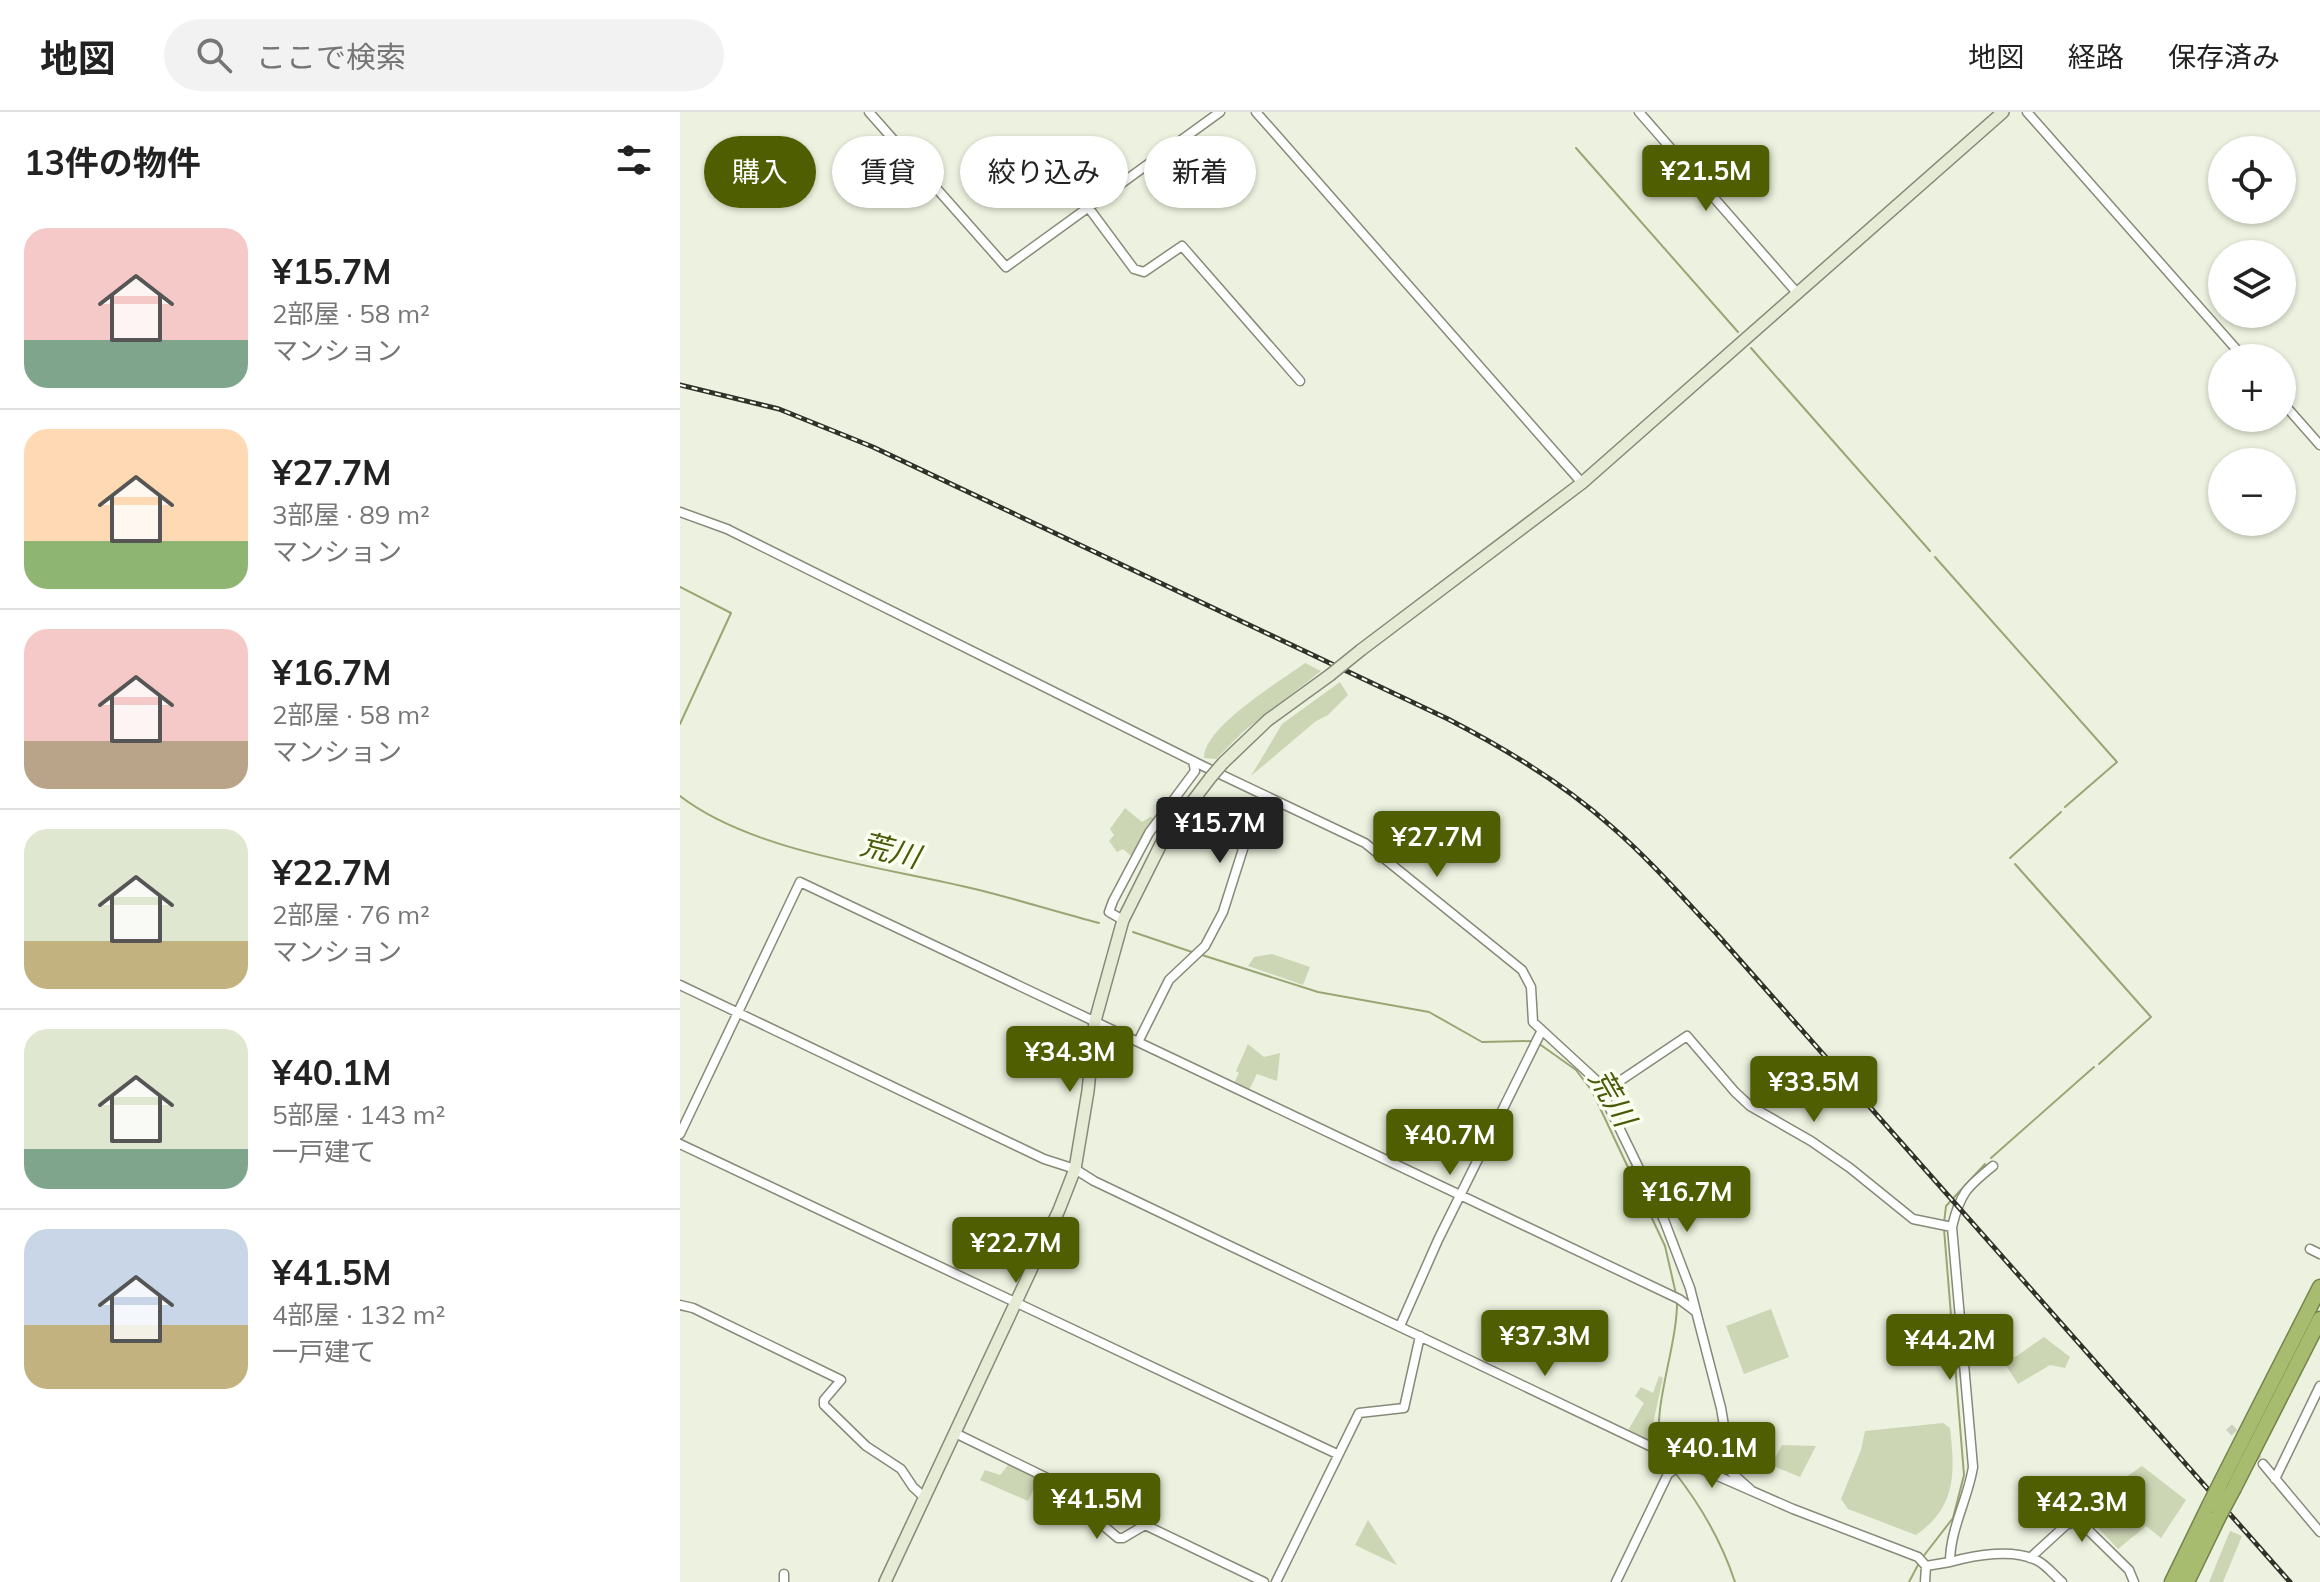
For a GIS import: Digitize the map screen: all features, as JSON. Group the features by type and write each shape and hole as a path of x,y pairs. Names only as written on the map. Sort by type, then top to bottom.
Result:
{"highway":[{"path":"2176,1581 2218,1514 2320,1287"},
{"path":"2231,1486 2244,1467 2320,1319"},
{"path":"2197,1582 2218,1514"}],"street":[{"path":"869,112 1006,267 1087,208"},
{"path":"1128,178 1220,112"},
{"path":"1256,112 1582,483"},
{"path":"1639,112 1798,294"},
{"path":"885,1582 1059,1210 1075,1169 1088,1091 1095,1021 1123,920 1163,840 1223,763 1268,720 1582,483 2003,112"},
{"path":"2027,112 2232,344"},
{"path":"1089,208 1134,269 1144,272 1182,246 1300,381"},
{"path":"2296,418 2320,445"},
{"path":"680,512 727,529 1264,796 1365,843 1512,961 1528,978 1537,1038 1400,1326"},
{"path":"1123,920 1109,912 1113,901 1149,833 1195,771 1193,761"},
{"path":"1138,1042 1169,980 1200,952 1223,912 1250,827 1264,796"},
{"path":"680,1134 800,882 1460,1195 1695,1311"},
{"path":"680,985 1044,1159 1075,1169 1094,1181 1656,1449 1922,1563 1950,1562 1979,1554 2030,1558 2040,1561 2062,1582"},
{"path":"1602,1093 1687,1036 1750,1106 1850,1168 1913,1219 1950,1227"},
{"path":"1537,1038 1596,1080 1670,1234 1690,1288 1721,1408 1732,1473 1751,1490"},
{"path":"680,1144 1337,1454"},
{"path":"1950,1562 1955,1531 1969,1489 1973,1455 1950,1227 1967,1188 1993,1166"},
{"path":"2310,1249 2320,1254"},
{"path":"680,1305 693,1308 841,1380 824,1400 824,1405 866,1446 901,1469 924,1497"},
{"path":"1276,1582 1359,1413 1404,1408 1420,1336"},
{"path":"2275,1479 2320,1386"},
{"path":"955,1433 1084,1496 1092,1516 1118,1538 1145,1525 1264,1582"},
{"path":"1616,1582 1674,1469 1686,1461"},
{"path":"2263,1464 2320,1532"},
{"path":"2030,1558 2066,1525 2079,1521 2129,1570 2134,1582"},
{"path":"1922,1563 1925,1582"}],"green space":[{"path":"1305,663 1321,671 1244,731 1216,759 1204,758 1207,746 1229,719"},
{"path":"1340,682 1348,695 1328,715 1316,721 1251,776 1282,724"},
{"path":"1125,808 1142,822 1150,817 1156,819 1132,857 1123,849 1117,852 1109,841 1114,835 1110,829"},
{"path":"1272,954 1310,967 1303,985 1248,966 1254,957"},
{"path":"1248,1044 1264,1057 1280,1053 1277,1081 1257,1074 1248,1092 1233,1085"},
{"path":"1771,1309 1789,1357 1744,1374 1726,1326"},
{"path":"2044,1337 2070,1357 2065,1368 2050,1365 2018,1384 2005,1364"},
{"path":"1659,1376 1663,1378 1652,1428 1657,1446 1627,1432 1644,1403 1635,1396 1641,1387 1653,1393"},
{"path":"1943,1423 1950,1428 1952,1473 1946,1500 1929,1524 1916,1535 1848,1509 1841,1499 1861,1450 1865,1431"},
{"path":"1782,1445 1816,1446 1800,1477 1771,1465"},
{"path":"1009,1464 1039,1478 1028,1501 980,1480 985,1470 1000,1475"},
{"path":"2142,1466 2186,1500 2161,1538 2146,1526 2118,1549 2086,1515 2109,1489"},
{"path":"1368,1520 1397,1565 1355,1545"},
{"path":"2230,1531 2242,1536 2223,1582 2209,1582"}],"waterway":[{"path":"1576,148 1738,332"},
{"path":"1751,348 1930,551"},
{"path":"1935,557 2117,762 2065,807"},
{"name":"荒川","path":"680,587 731,613 680,724"},
{"name":"荒川","path":"680,796 710,815 782,845 975,889 1099,923"},
{"path":"2010,858 2061,812"},
{"path":"2015,864 2151,1017 2099,1064"},
{"name":"荒川","path":"1133,932 1192,952"},
{"name":"荒川","path":"1202,955 1318,992 1429,1012 1482,1042 1532,1041"},
{"name":"荒川","path":"1538,1043 1576,1070 1592,1091 1665,1246 1676,1294"},
{"path":"1991,1158 2094,1067"},
{"path":"1944,1223 1946,1206 1985,1164"},
{"path":"1922,1558 1953,1518 1964,1475 1944,1229"},
{"name":"荒川","path":"1661,1447 1659,1415 1674,1337 1677,1300"},
{"name":"荒川","path":"1664,1457 1672,1469"},
{"name":"荒川","path":"1676,1474 1710,1525 1735,1582"},
{"path":"1909,1582 1919,1563"}],"tunnel":[{"path":"2229,1427 2263,1464"}],"railway":[{"path":"680,385 779,409 873,447 1448,719 1554,781 1640,852 1716,933 2290,1582"}]}
